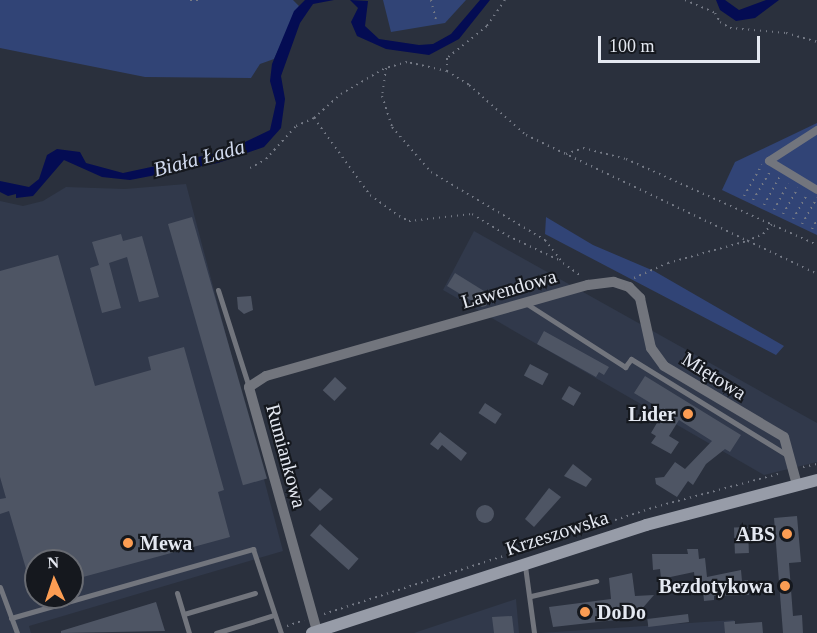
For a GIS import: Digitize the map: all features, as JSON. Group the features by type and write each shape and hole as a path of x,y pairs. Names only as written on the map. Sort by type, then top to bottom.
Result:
{"main road":[{"name":"Krzeszowska","path":"315,632 693,511 817,480"}],"street":[{"path":"814,188 771,163 817,130"},
{"name":"Lawendowa","path":"249,387 266,376 588,285 609,281 624,285"},
{"name":"Miętowa","path":"624,285 642,303 651,348 658,360 729,406 779,432 791,457 797,485"},
{"name":"Rumiankowa","path":"249,387 314,617 315,632"}],"lane":[{"name":"Rumiankowa","path":"218,290 249,387"},
{"path":"527,304 625,367 631,359 791,457"},
{"path":"11,618 253,549 281,633"},
{"path":"525,564 531,596 534,633"},
{"path":"531,596 596,581"},
{"path":"0,587 17,633"},
{"path":"177,593 189,633"},
{"path":"184,614 255,593"},
{"path":"216,633 274,615"}],"path":[{"path":"190,0 202,0"},
{"path":"431,0 436,20"},
{"path":"447,71 447,58 487,26 505,0"},
{"path":"685,0 715,13 720,22 730,28 786,33 817,42"},
{"path":"250,168 266,159 296,126 314,118 341,94 386,68 407,62 447,71 470,85 526,135 747,242 817,273"},
{"path":"386,68 382,105 409,151 447,183 545,240 563,263 588,285"},
{"path":"314,118 370,195 399,216 409,221 472,214 508,236 563,263"},
{"path":"566,154 583,148 626,159 817,245"},
{"path":"744,196 760,166 771,163"},
{"path":"753,200 771,163"},
{"path":"764,205 783,170"},
{"path":"774,210 793,176"},
{"path":"783,214 802,181"},
{"path":"793,219 814,188"},
{"path":"802,224 817,198"},
{"path":"812,229 817,220"},
{"path":"624,285 660,266 747,242 763,234 773,224"},
{"path":"285,627 656,507 817,464"}],"shaded area":[{"path":"0,0 293,0 299,6 274,59 260,64 251,78 145,77 0,48"},
{"path":"383,0 466,0 445,23 391,32"},
{"path":"817,123 817,235 722,190 735,162"},
{"path":"186,184 283,551 29,626 31,633 0,633 0,201 23,206 43,201 66,187 125,189"},
{"path":"546,217 593,245 654,271 784,346 776,355 545,234"},
{"path":"474,231 817,423 817,462 764,475 443,290"},
{"path":"516,599 519,633 414,633"},
{"path":"734,620 736,633 540,633"}],"water":[{"name":"Biała Łada","path":"305,0 334,0 313,4 300,23 281,76 285,99 281,128 264,147 218,163 130,180 102,177 64,160 33,196 16,198 16,194 8,196 0,192 0,181 29,187 39,179 47,155 57,149 80,152 86,163 123,173 226,151 270,130 276,103 270,81 272,64 294,11"},
{"path":"350,0 368,1 365,26 379,39 419,45 433,44 451,34 480,0 490,0 459,39 429,55 386,49 357,36 351,22 358,8"},
{"path":"716,0 725,0 739,10 766,0 779,0 755,18 736,21 720,10"}],"building":[{"path":"192,217 267,478 243,485 168,224"},
{"path":"121,234 123,241 142,236 159,297 139,302 127,257 109,263 121,308 102,313 90,268 99,265 92,242"},
{"name":"Mewa","path":"58,255 95,386 151,370 148,357 184,347 224,490 218,492 230,537 84,577 84,549 24,549 24,562 9,511 0,514 0,499 6,498 0,477 0,271"},
{"path":"455,273 492,296 486,306 482,307 447,286"},
{"path":"251,296 253,310 244,314 238,309 237,297"},
{"path":"544,331 609,367 604,375 599,372 596,377 537,344"},
{"path":"530,364 549,374 542,385 524,375"},
{"path":"645,376 741,435 730,452 725,449 706,464 693,485 688,481 677,497 656,484 655,478 664,477 675,462 685,469 712,441 679,420 669,436 679,442 671,454 651,443 656,436 651,433 664,411 634,393"},
{"path":"335,377 347,388 334,401 323,390"},
{"path":"569,386 581,393 574,406 562,399"},
{"path":"485,403 502,414 495,424 478,413"},
{"path":"440,432 467,453 461,461 442,445 438,450 430,444"},
{"path":"573,464 592,479 586,487 564,476"},
{"path":"320,488 333,499 320,511 308,500"},
{"path":"549,488 561,497 534,527 525,519"},
{"path":"485,505 491,508 494,514 491,520 485,523 479,520 476,514 479,508"},
{"path":"797,516 801,562 789,563 793,616 802,615 803,633 783,633 774,518"},
{"path":"320,524 359,559 349,570 310,535"},
{"path":"734,527 748,527 749,553 735,553"},
{"path":"687,549 698,549 699,559 705,558 707,577 741,570 742,581 748,580 749,595 714,596 714,600 704,601 703,590 696,591 694,572 661,579 660,569 653,570 652,554 688,554"},
{"path":"632,573 635,596 654,595 634,618 553,627 549,607 611,599 609,578"},
{"path":"156,602 165,631 61,633 61,631"},
{"path":"688,614 689,622 648,627 647,619"},
{"path":"512,616 514,633 494,633 492,617"},
{"path":"735,621 735,624 762,622 763,633 725,633 724,622"}],"place":[{"name":"Lider","path":"688,414"},
{"name":"ABS","path":"787,534"},
{"name":"Mewa","path":"128,543"},
{"name":"Bezdotykowa","path":"785,586"},
{"name":"DoDo","path":"585,612"}]}
